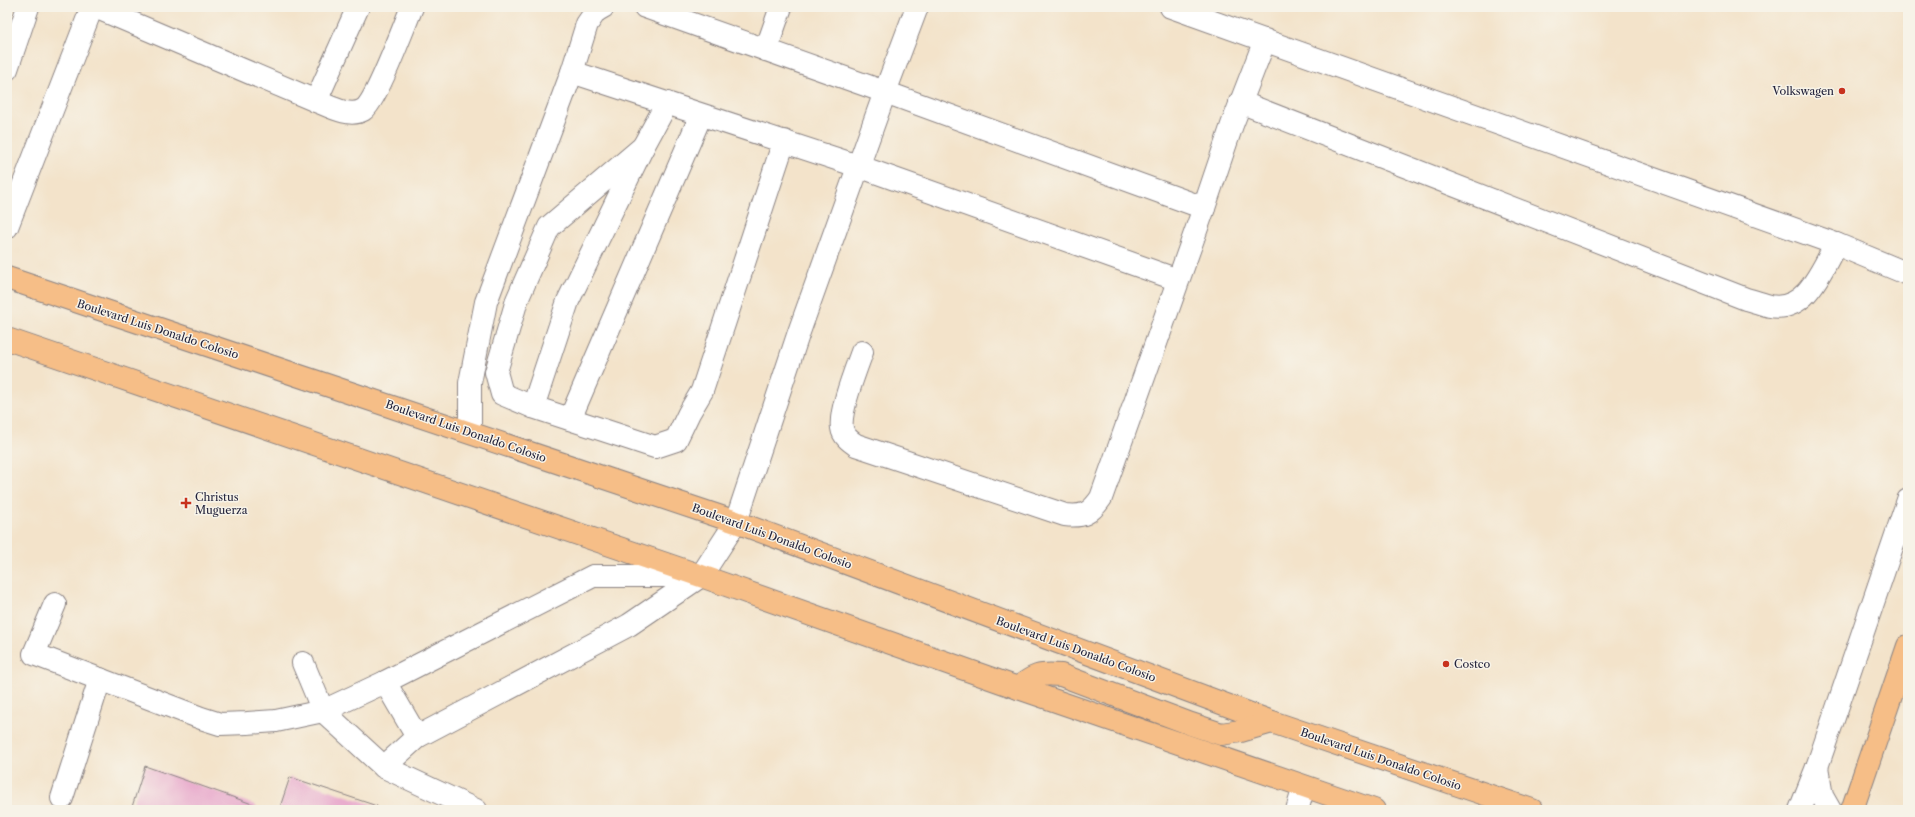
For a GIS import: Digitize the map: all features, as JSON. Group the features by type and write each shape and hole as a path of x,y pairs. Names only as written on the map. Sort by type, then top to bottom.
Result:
{"main road":[{"name":"Boulevard Luis Donaldo Colosio","path":"7,278 736,522 1272,722 1532,810"},
{"path":"7,340 702,576 1018,688 1374,810"},
{"path":"1852,810 1908,646"},
{"path":"1018,688 1031,677 1045,673 1061,675 1221,734 1241,731 1272,722"}],"street":[{"path":"7,69 28,7"},
{"path":"7,227 93,7 211,58 344,112 364,110 374,97 412,7"},
{"path":"316,101 358,7"},
{"path":"470,432 470,383 486,302 572,72 587,24 596,11 603,7"},
{"path":"645,7 885,92 1204,208"},
{"path":"766,50 781,7"},
{"path":"384,767 418,737 629,625 702,576 736,522 798,332 917,7"},
{"path":"1171,7 1836,244 1908,274"},
{"path":"862,352 843,412 842,429 848,440 856,445 1065,515 1079,517 1094,509 1101,498 1240,102 1265,40"},
{"path":"572,72 858,166 1178,280"},
{"path":"1240,102 1746,299 1772,306 1791,304 1811,289 1836,244"},
{"path":"533,407 568,301 643,147 667,103"},
{"path":"570,419 701,115"},
{"path":"643,147 549,227 517,300 496,372 502,394 533,407 655,447 676,440 688,413 702,391 784,142"},
{"path":"1800,810 1817,767 1908,500"},
{"path":"55,604 34,654 200,718 220,724 276,721 323,711 385,682 594,576 702,576"},
{"path":"302,663 323,711 384,767 476,810"},
{"path":"62,798 100,680"},
{"path":"385,682 418,737"},
{"path":"1817,767 1822,796 1830,810"},
{"path":"1297,810 1304,787"}],"building":[{"path":"145,766 255,805 258,810 131,810"},
{"path":"290,777 377,806 376,810 279,810"}],"place":[{"name":"Volkswagen","path":"1842,91"},
{"name":"Christus Muguerza","path":"186,503"},
{"name":"Costco","path":"1446,664"}]}
